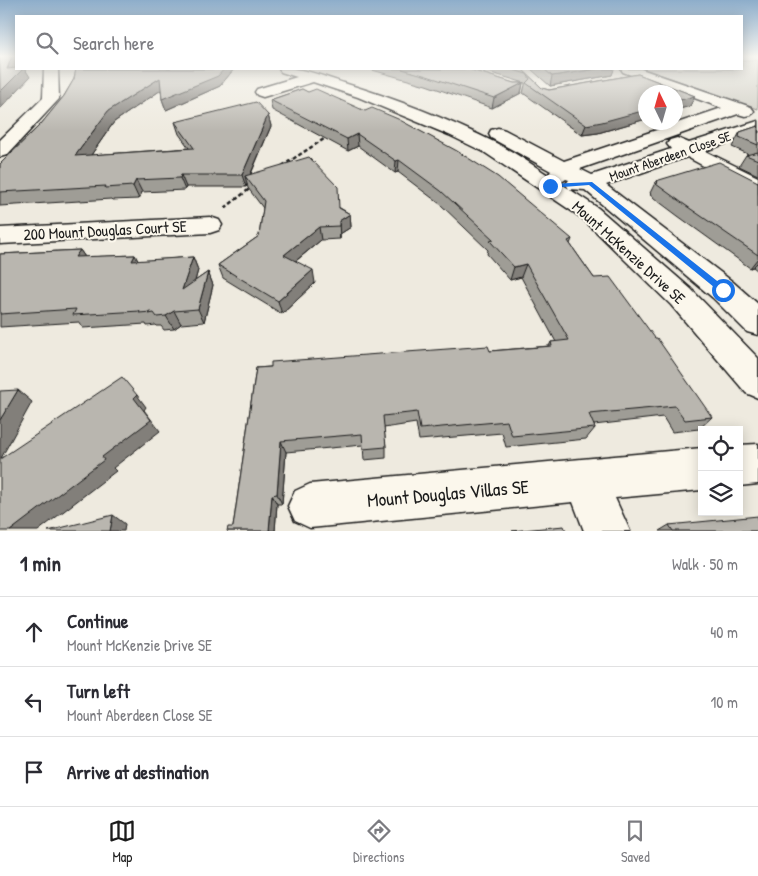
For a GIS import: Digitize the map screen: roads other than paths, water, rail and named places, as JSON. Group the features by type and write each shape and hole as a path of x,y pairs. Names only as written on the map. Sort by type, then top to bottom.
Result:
{"street":[{"path":"0,151 51,99 51,81"},
{"path":"264,92 297,81"},
{"name":"Mount McKenzie Drive SE","path":"339,81 364,94 456,131 557,177 590,183 723,290 758,324"},
{"name":"Mount Aberdeen Close SE","path":"661,81 758,116"},
{"name":"Mount Aberdeen Close SE","path":"557,177 660,136 740,108"},
{"name":"Mount Aberdeen Close SE","path":"590,183 758,126"},
{"path":"660,136 758,186"},
{"name":"Mount McKenzie Drive SE","path":"557,177 590,214 681,297 758,382"},
{"name":"200 Mount Douglas Court SE","path":"0,236 210,225"},
{"path":"743,466 758,464"},
{"name":"Mount Douglas Villas SE","path":"310,506 698,469"},
{"path":"586,480 607,531"}]}
